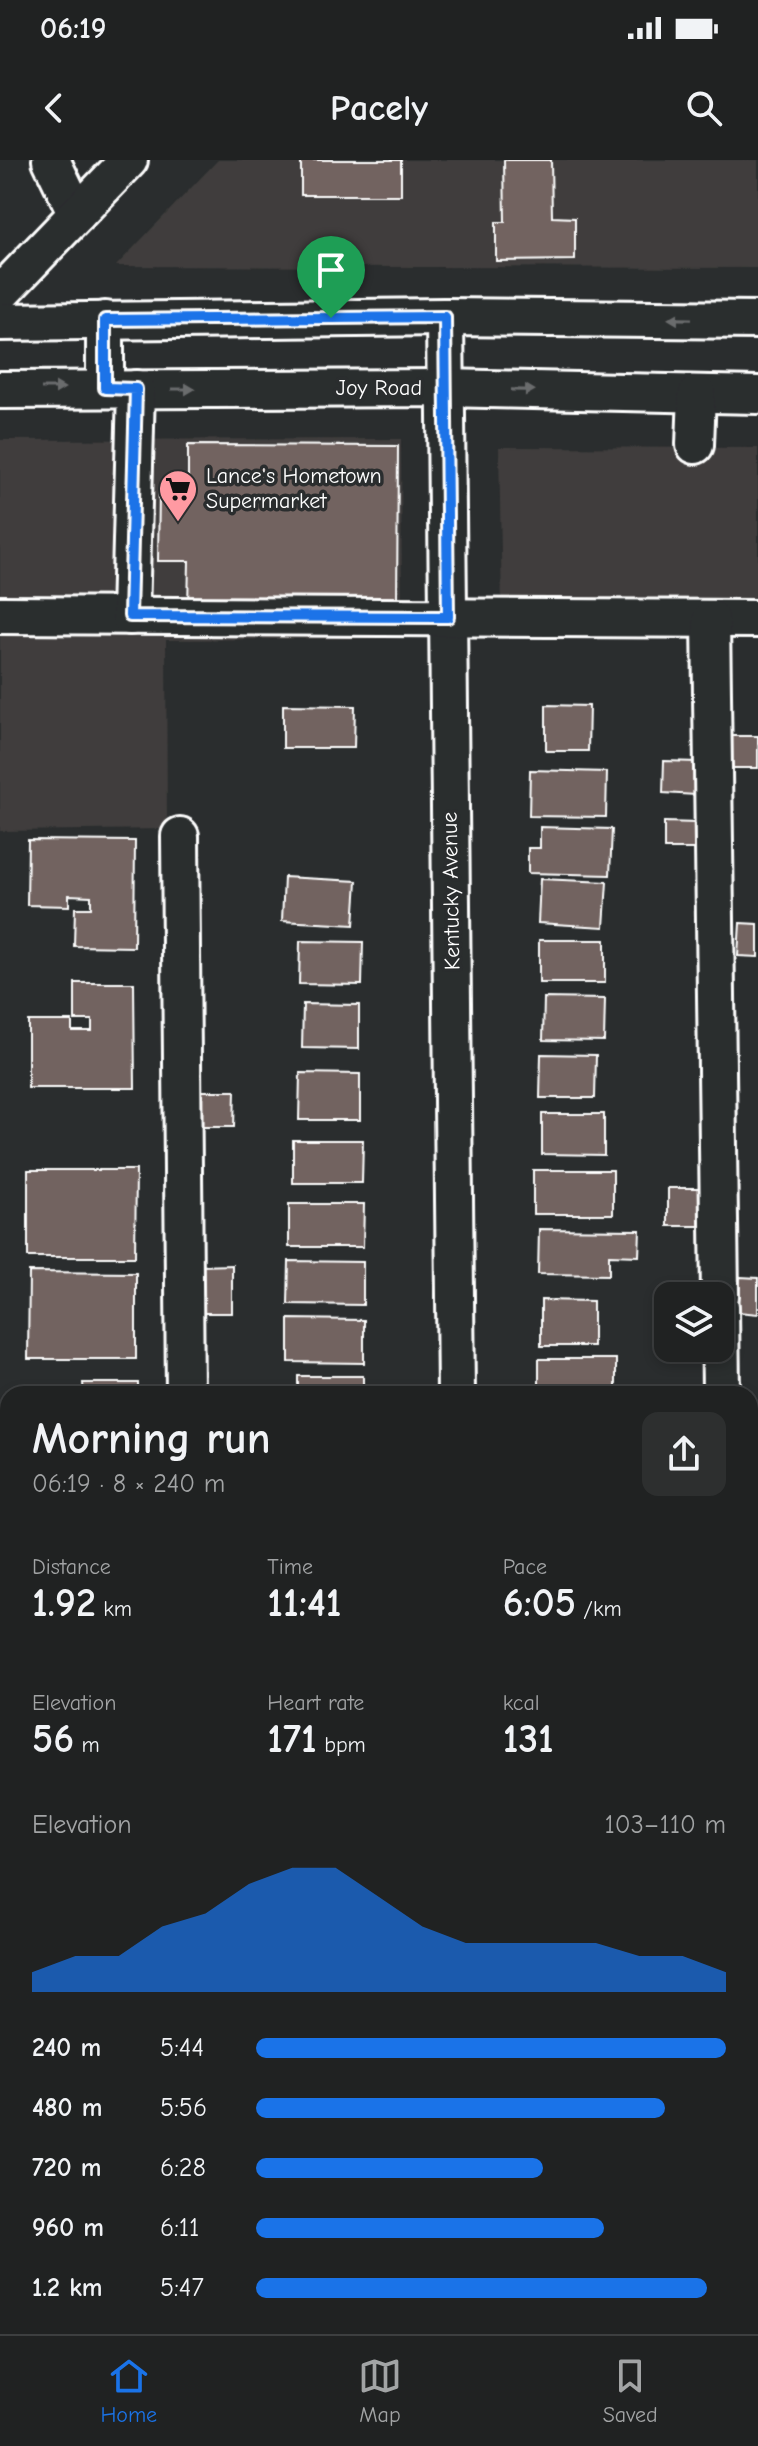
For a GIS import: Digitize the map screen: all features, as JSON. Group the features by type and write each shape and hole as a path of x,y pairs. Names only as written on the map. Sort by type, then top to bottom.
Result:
{"street":[{"path":"51,160 77,214"},
{"path":"0,294 129,160"},
{"path":"0,322 445,317 758,320"},
{"name":"Kentucky Avenue","path":"445,317 456,1386"},
{"path":"105,320 120,388 130,616"},
{"name":"Joy Road","path":"0,390 445,388 758,395"},
{"path":"695,445 697,394"},
{"path":"697,614 720,1282"},
{"path":"0,615 448,617 697,614 758,619"},
{"path":"180,836 185,1386"},
{"path":"721,1362 721,1386"}],"shaded area":[{"path":"218,160 758,160 758,268 116,266"},
{"path":"401,439 402,638 166,640 167,829 0,831 0,440"},
{"path":"499,447 758,448 758,610 502,607"}],"building":[{"path":"301,160 401,160 401,195 301,195"},
{"path":"504,160 551,160 552,217 575,218 575,260 496,261 496,222 505,222"},
{"path":"188,445 398,446 397,610 188,608 189,561 158,561 159,491 188,491"},
{"path":"283,705 355,706 354,748 283,748"},
{"path":"546,705 589,706 588,751 546,751"},
{"path":"730,736 758,736 758,768 730,768"},
{"path":"664,761 698,762 696,795 663,793"},
{"path":"530,770 607,772 606,817 529,816"},
{"path":"664,822 697,823 696,849 664,849"},
{"path":"540,827 612,829 610,875 528,873 528,848 540,848"},
{"path":"28,840 135,841 134,947 74,946 75,908 91,908 91,896 69,895 69,906 27,905"},
{"path":"284,877 357,881 354,925 282,921"},
{"path":"540,879 607,882 604,927 538,923"},
{"path":"740,923 758,924 758,957 738,956"},
{"path":"539,940 605,940 605,983 539,983"},
{"path":"300,941 363,942 362,985 299,984"},
{"path":"75,983 134,983 135,1088 28,1088 28,1021 72,1021 72,1031 92,1031 92,1020 75,1020"},
{"path":"544,998 605,999 604,1041 543,1040"},
{"path":"303,1004 359,1005 359,1049 302,1048"},
{"path":"541,1054 596,1055 595,1098 540,1098"},
{"path":"300,1073 360,1074 360,1120 299,1120"},
{"path":"198,1091 235,1091 234,1127 198,1127"},
{"path":"542,1114 604,1114 604,1155 542,1154"},
{"path":"293,1140 363,1140 362,1183 293,1183"},
{"path":"28,1170 136,1170 135,1257 28,1257"},
{"path":"533,1170 613,1170 613,1214 533,1214"},
{"path":"668,1188 701,1188 700,1226 668,1226"},
{"path":"289,1204 364,1204 363,1247 289,1247"},
{"path":"539,1229 640,1230 639,1256 609,1255 609,1275 538,1274"},
{"path":"289,1261 363,1262 363,1305 288,1304"},
{"path":"232,1265 232,1313 200,1313 199,1266"},
{"path":"29,1272 136,1273 136,1359 28,1359"},
{"path":"740,1277 758,1278 758,1314 738,1312"},
{"path":"541,1300 593,1301 593,1346 541,1346"},
{"path":"289,1319 364,1320 364,1363 289,1362"},
{"path":"539,1359 616,1359 616,1386 539,1386"},
{"path":"298,1376 363,1376 363,1386 298,1386"},
{"path":"83,1383 138,1383 138,1386 83,1386"}],"place":[{"name":"Lance's Hometown Supermarket","path":"178,523"}],"route":[{"path":"445,317 448,617 130,616 136,389 105,388 105,320 331,318 445,317"}]}
